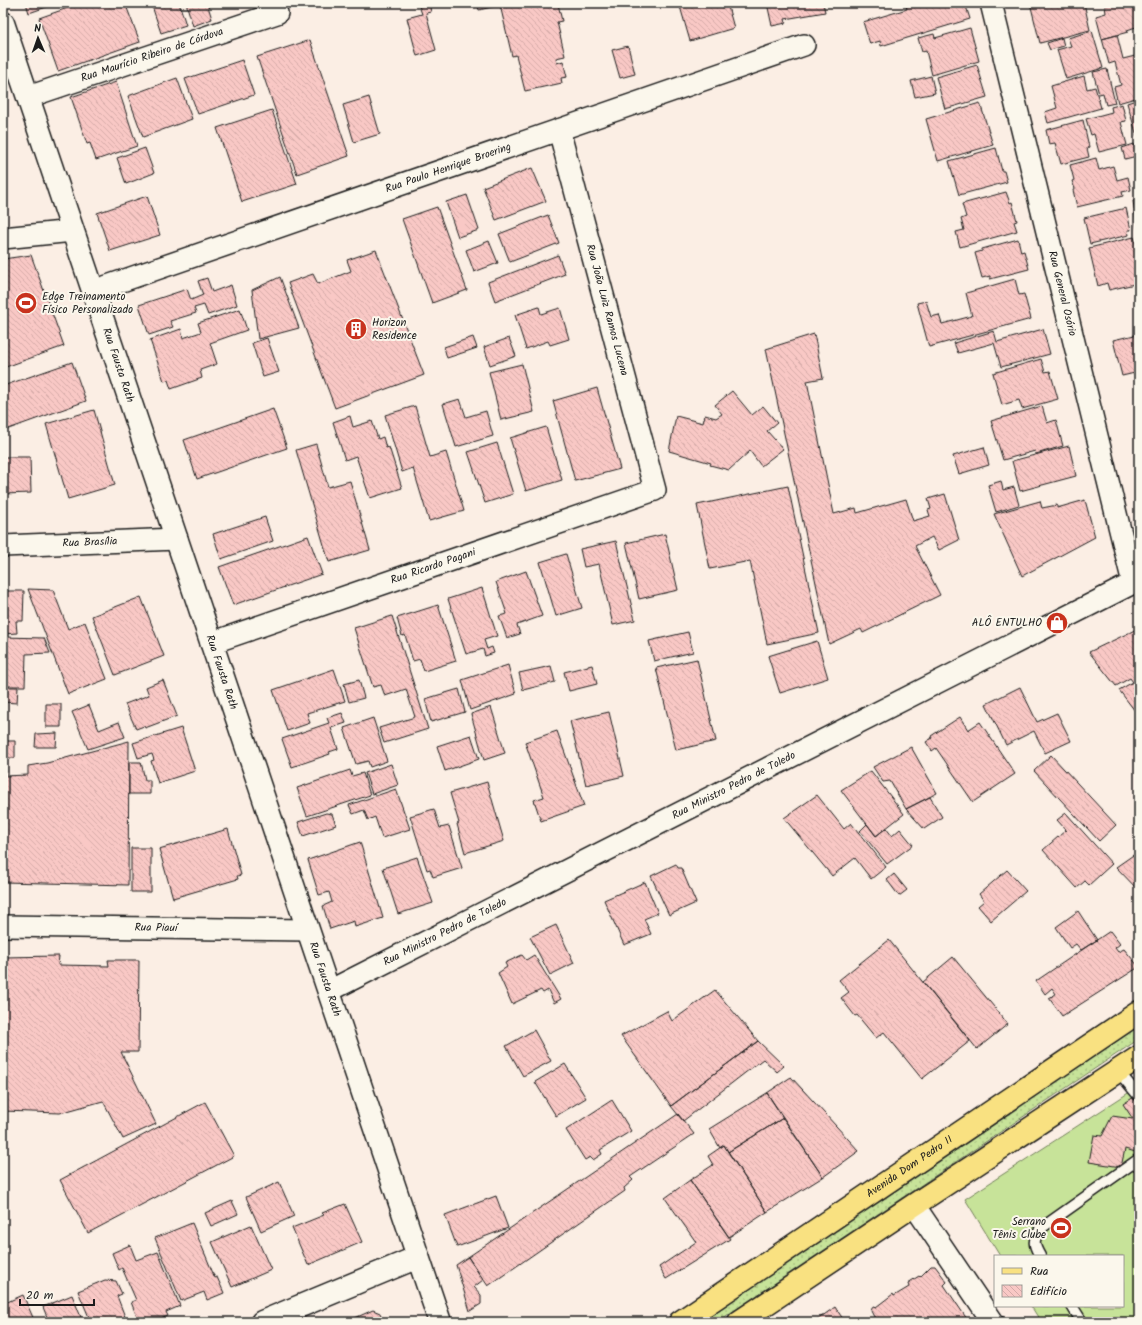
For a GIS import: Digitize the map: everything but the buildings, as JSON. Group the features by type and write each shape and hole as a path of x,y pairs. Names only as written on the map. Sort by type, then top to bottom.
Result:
{"main road":[{"name":"Avenida Dom Pedro II","path":"680,1322 1139,1012"},
{"path":"738,1322 1118,1071 1138,1060"}],"street":[{"name":"Rua General Osório","path":"991,3 1136,582"},
{"name":"Rua Maurício Ribeiro de Córdova","path":"28,98 277,13"},
{"name":"Rua Fausta Rath","path":"3,23 440,1322"},
{"name":"Rua Paulo Henrique Broering","path":"93,292 804,45"},
{"name":"Rua João Luiz Ramos Lucena","path":"559,130 655,490"},
{"path":"3,238 73,231"},
{"name":"Rua Ricardo Pagani","path":"211,643 655,490"},
{"name":"Rua Brasília","path":"3,546 177,539"},
{"name":"Rua Ministro Pedro de Toledo","path":"329,991 1136,582"},
{"name":"Rua Piauí","path":"3,926 308,930"},
{"path":"914,1205 993,1322"},
{"path":"262,1322 418,1256"}],"lane":[{"path":"1118,1071 1138,1095"},
{"path":"1040,1255 1034,1239 1040,1229 1139,1159"},
{"path":"1073,1307 1082,1322"}],"green space":[{"path":"1139,1026 1139,1039 717,1322 699,1322"},
{"name":"Serrano Tênis Clube","path":"1139,1086 1139,1322 1041,1322 1032,1307 1124,1307 1124,1255 999,1255 965,1199"}],"place":[{"name":"Edge Treinamento Físico Personalizado","path":"26,303"},
{"name":"Horizon Residence","path":"356,329"},
{"name":"ALÔ ENTULHO","path":"1057,623"},
{"name":"Serrano Tênis Clube","path":"1061,1228"}]}
